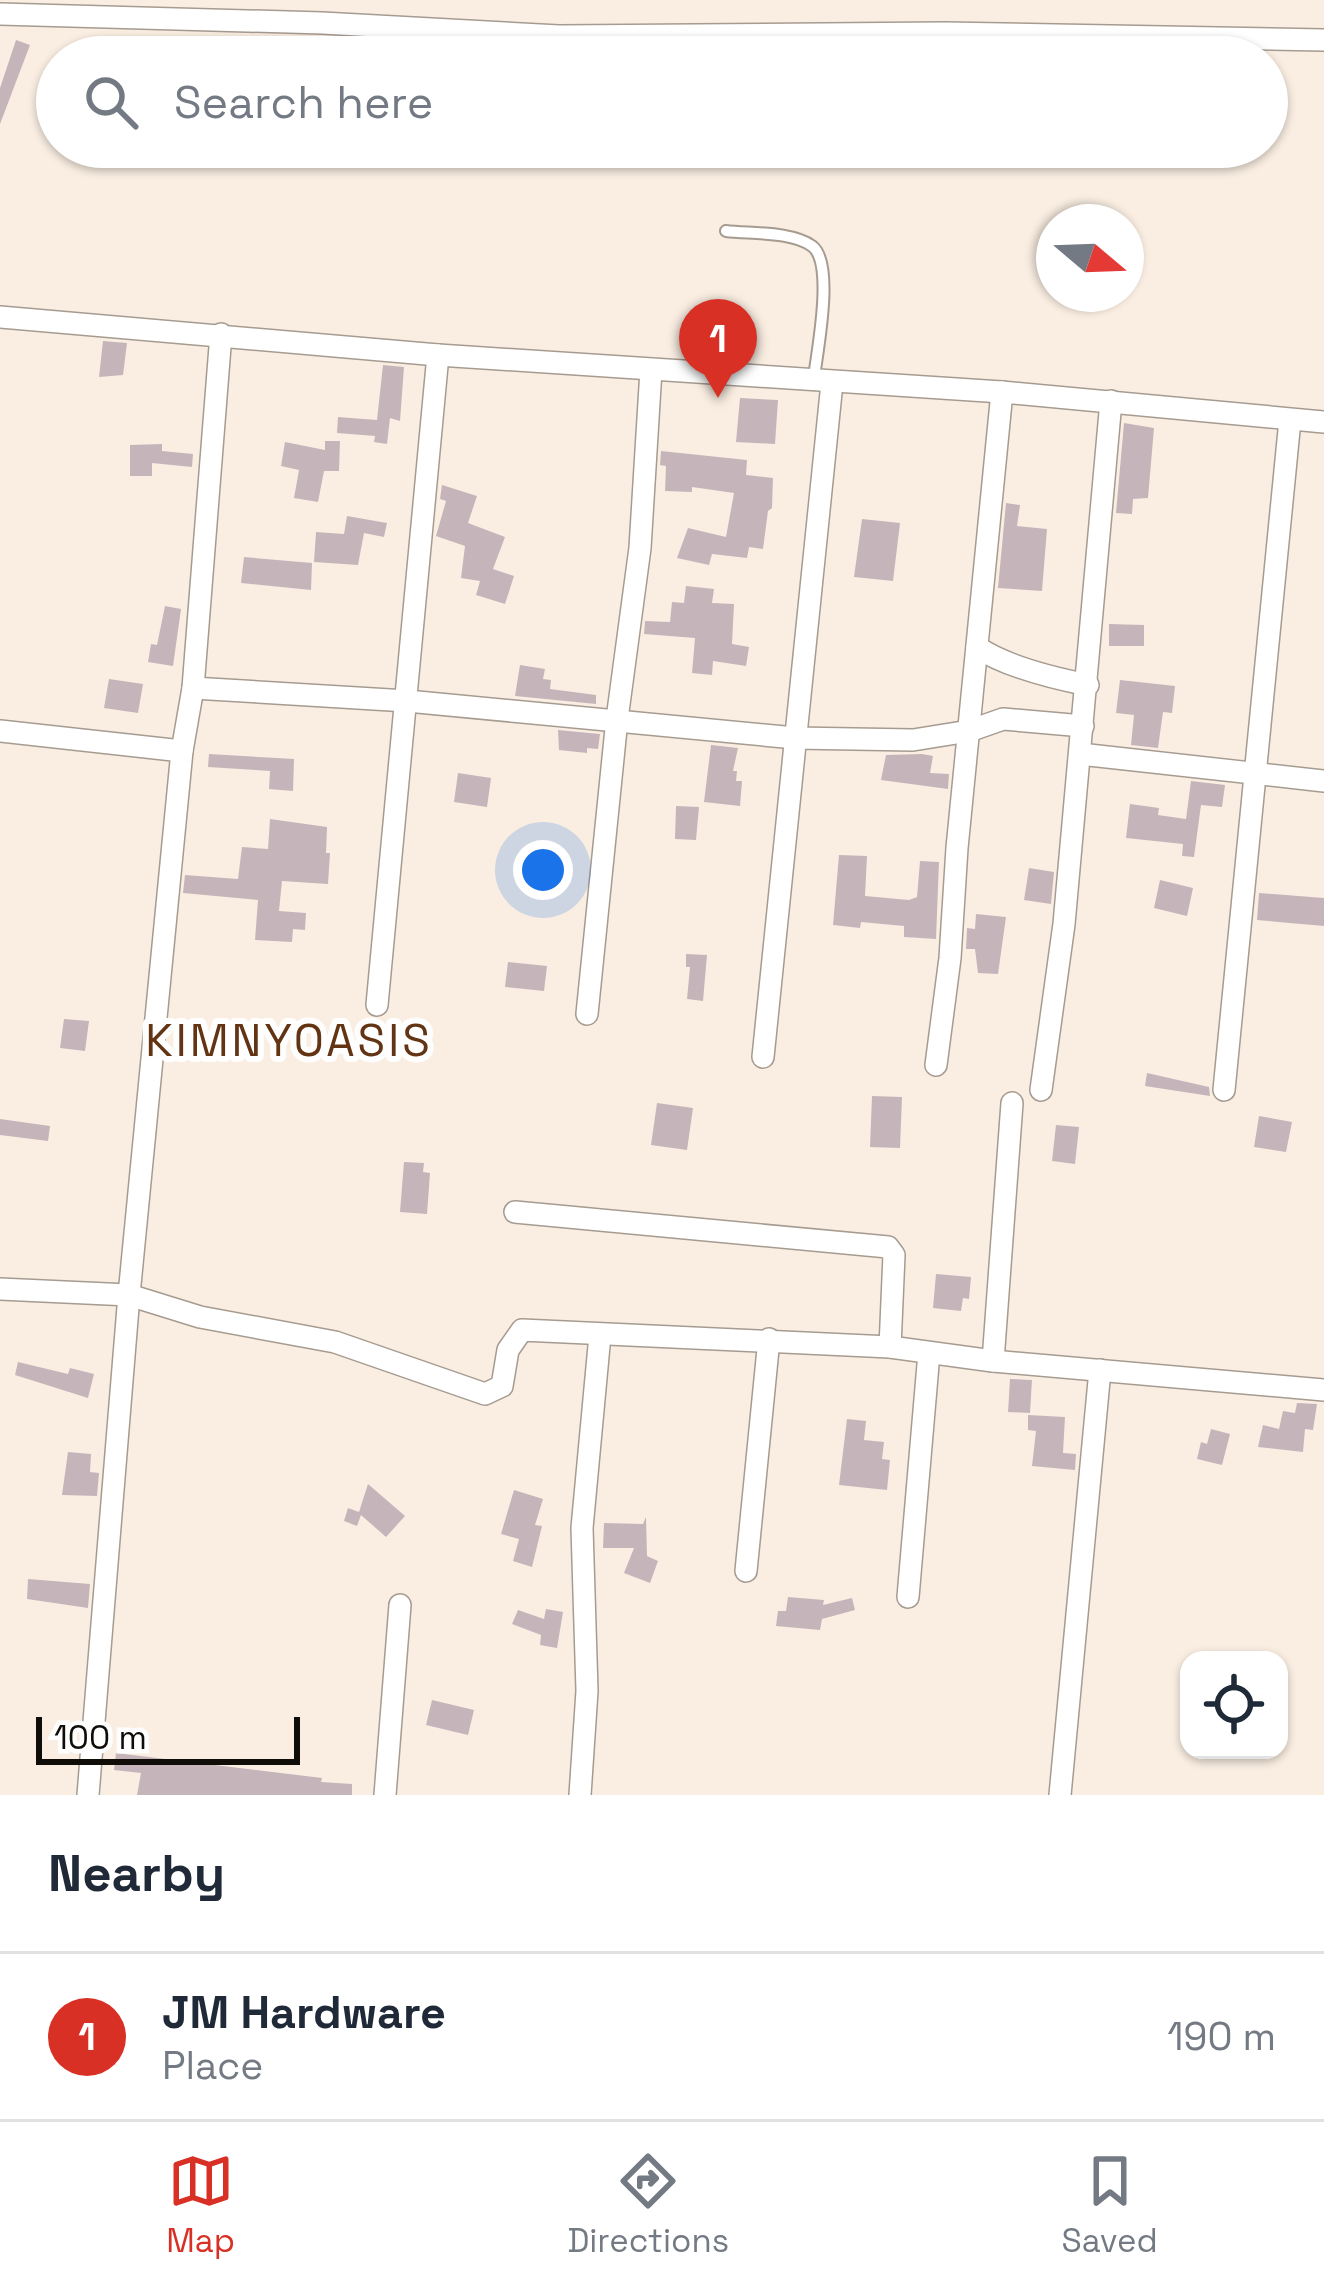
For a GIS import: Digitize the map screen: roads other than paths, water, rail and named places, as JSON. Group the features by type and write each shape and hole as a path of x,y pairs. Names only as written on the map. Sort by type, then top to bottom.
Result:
{"street":[{"path":"0,14 322,23 560,36 1107,36"},
{"path":"1288,39 1324,40"},
{"path":"0,317 438,355 1002,392 1324,422"},
{"path":"88,1795 129,1295 182,751 193,688 221,334"},
{"path":"377,1006 438,355"},
{"path":"587,1014 640,548 651,370"},
{"path":"764,1057 823,382"},
{"path":"936,1065 1002,392"},
{"path":"1041,1090 1064,924 1112,401"},
{"path":"1224,1090 1290,420"},
{"path":"977,647 995,659 1088,685"},
{"path":"193,688 407,701 795,738 913,740 969,731 1003,719 1083,725"},
{"path":"0,731 182,751"},
{"path":"1079,754 1324,781"},
{"path":"993,1361 1012,1103"},
{"path":"515,1212 888,1247 894,1255 890,1347"},
{"path":"0,1289 129,1295 200,1317 335,1342 485,1394 502,1386 508,1350 522,1330 890,1347 993,1361 1324,1390"},
{"path":"580,1795 587,1691 582,1528 600,1335"},
{"path":"746,1571 769,1339"},
{"path":"908,1597 929,1353"},
{"path":"1060,1795 1100,1370"},
{"path":"385,1795 400,1604"}],"lane":[{"path":"726,232 788,238 813,246 825,266 823,382"}],"place":[{"name":"JM Hardware","path":"718,398"}],"district":[{"name":"KIMNYOASIS","path":"289,1040"}]}
